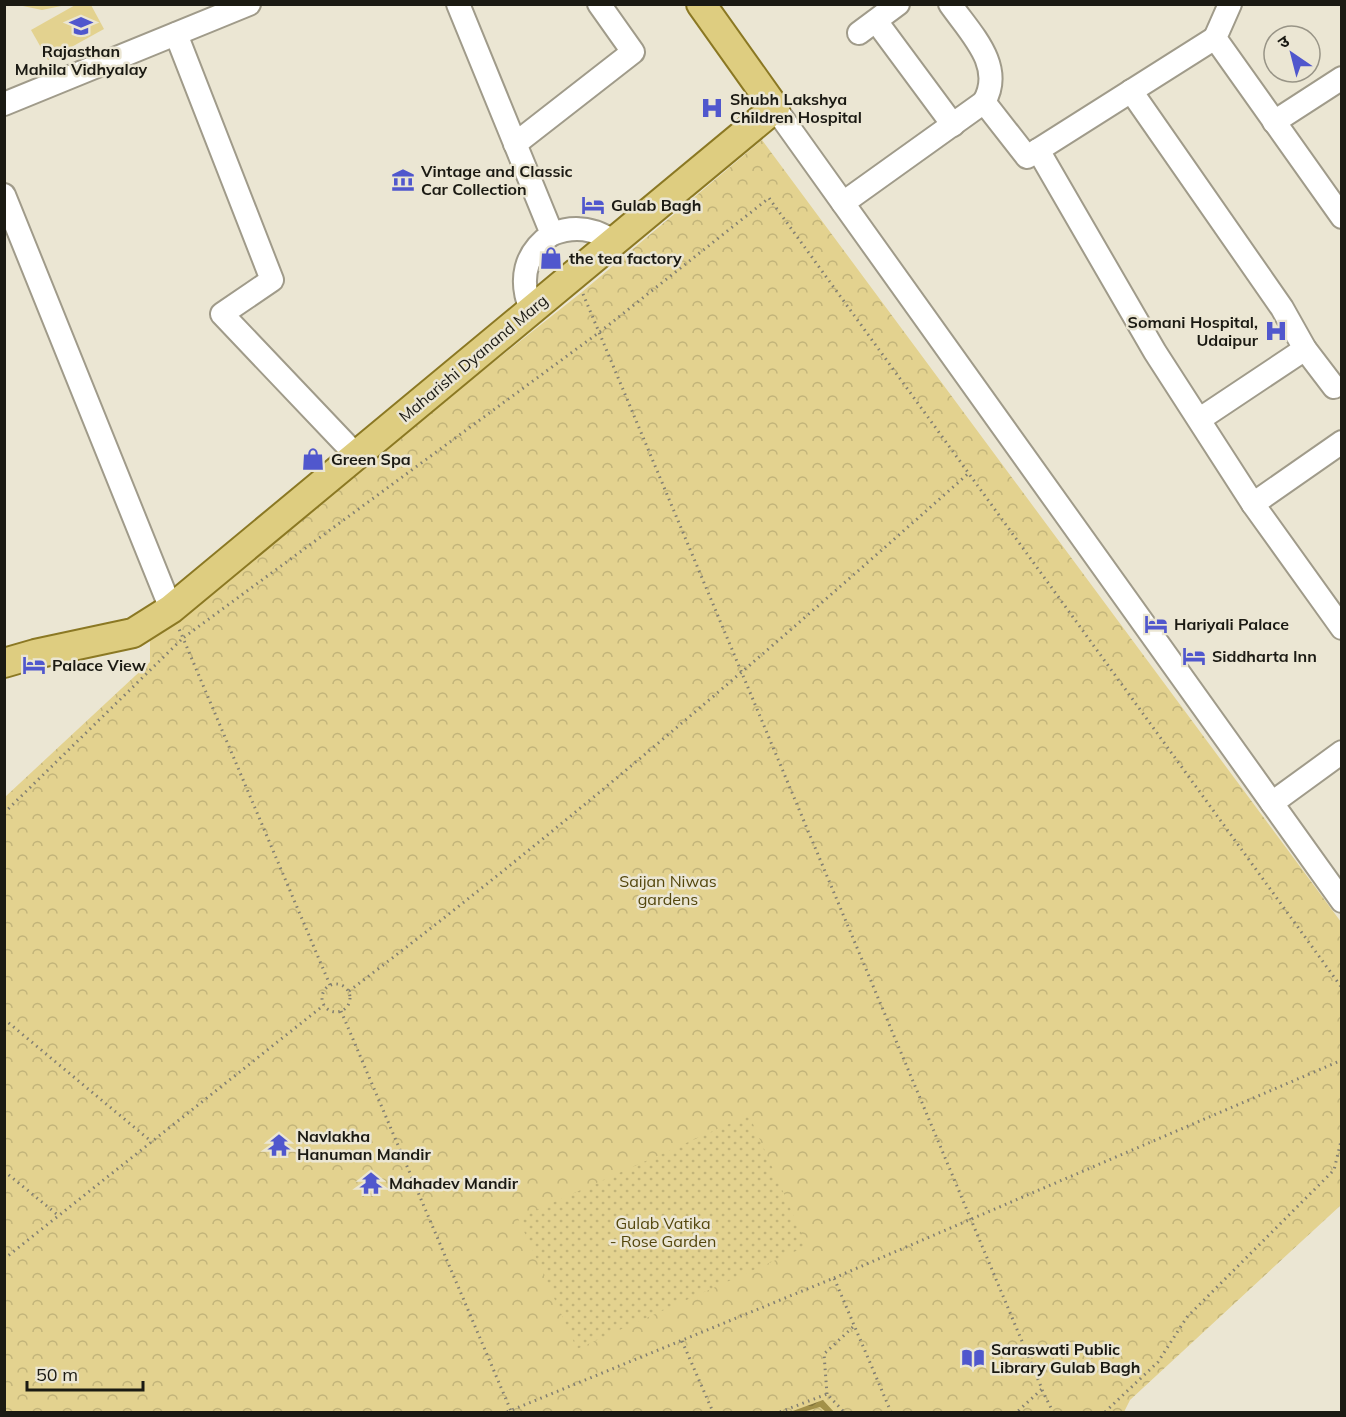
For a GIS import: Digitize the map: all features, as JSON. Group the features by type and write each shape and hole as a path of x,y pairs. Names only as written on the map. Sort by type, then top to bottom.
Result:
{"main road":[{"path":"701,4 775,108"},
{"name":"Maharishi Dyanand Marg","path":"4,663 133,633 171,609 775,108"}],"street":[{"path":"4,104 249,4"},
{"path":"458,4 552,234"},
{"path":"515,144 633,52 599,4"},
{"path":"898,4 868,27 953,125"},
{"path":"843,203 984,102 991,91 992,78 989,60 950,4"},
{"path":"984,102 1027,157 1215,38 1230,4"},
{"path":"176,34 272,280 222,314 356,456"},
{"path":"1215,38 1341,217"},
{"path":"1274,122 1341,78"},
{"path":"1131,92 1282,308 1305,349 1339,389"},
{"path":"775,108 1341,901"},
{"path":"1038,150 1155,352 1253,504 1341,628"},
{"path":"4,195 171,609"},
{"path":"531,310 524,294 526,265 538,245 552,234 581,228 601,233 614,242"},
{"path":"1200,419 1305,349"},
{"path":"1253,504 1341,442"},
{"path":"1272,803 1341,752"}],"path":[{"path":"4,813 183,638 601,331 769,198 1341,988"},
{"path":"574,274 601,331 1053,1413"},
{"path":"350,991 547,837 744,673 969,473"},
{"path":"183,638 330,985"},
{"path":"342,984 350,991 351,1001 341,1011 330,1011 324,1005 322,994 330,985 342,984"},
{"path":"4,1259 324,1005"},
{"path":"341,1011 510,1412 971,1220 1341,1060"},
{"path":"4,1019 152,1142"},
{"path":"1105,1413 1158,1362 1187,1317 1334,1170 1341,1137"},
{"path":"4,1171 59,1216"},
{"path":"834,1278 891,1413"},
{"path":"844,1413 827,1394 824,1354 853,1327"},
{"path":"682,1341 713,1413"},
{"path":"1018,1412 1042,1389"},
{"path":"780,1413 827,1394"}],"green space":[{"path":"66,4 42,10 18,5"},
{"path":"77,4 91,5 104,29 48,60 31,30"},
{"name":"Saijan Niwas gardens","path":"762,140 1341,922 1341,1205 1130,1400 1124,1412 5,1412 5,797 150,662 150,638 187,605 582,292"},
{"name":"Gulab Vatika - Rose Garden","path":"749,1115 807,1246 577,1349 518,1218"}],"water":[{"path":"823,1400 834,1412 826,1412 820,1407 803,1412 790,1412"}],"place":[{"name":"Rajasthan Mahila Vidhyalay","path":"81,26"},
{"name":"Shubh Lakshya Children Hospital","path":"712,108"},
{"name":"Vintage and Classic Car Collection","path":"403,180"},
{"name":"Gulab Bagh","path":"593,205"},
{"name":"the tea factory","path":"551,258"},
{"name":"Somani Hospital, Udaipur","path":"1276,331"},
{"name":"Green Spa","path":"313,459"},
{"name":"Hariyali Palace","path":"1156,624"},
{"name":"Siddharta Inn","path":"1194,656"},
{"name":"Palace View","path":"34,665"},
{"name":"Navlakha Hanuman Mandir","path":"279,1145"},
{"name":"Mahadev Mandir","path":"371,1183"},
{"name":"Saraswati Public Library Gulab Bagh","path":"973,1358"}]}
